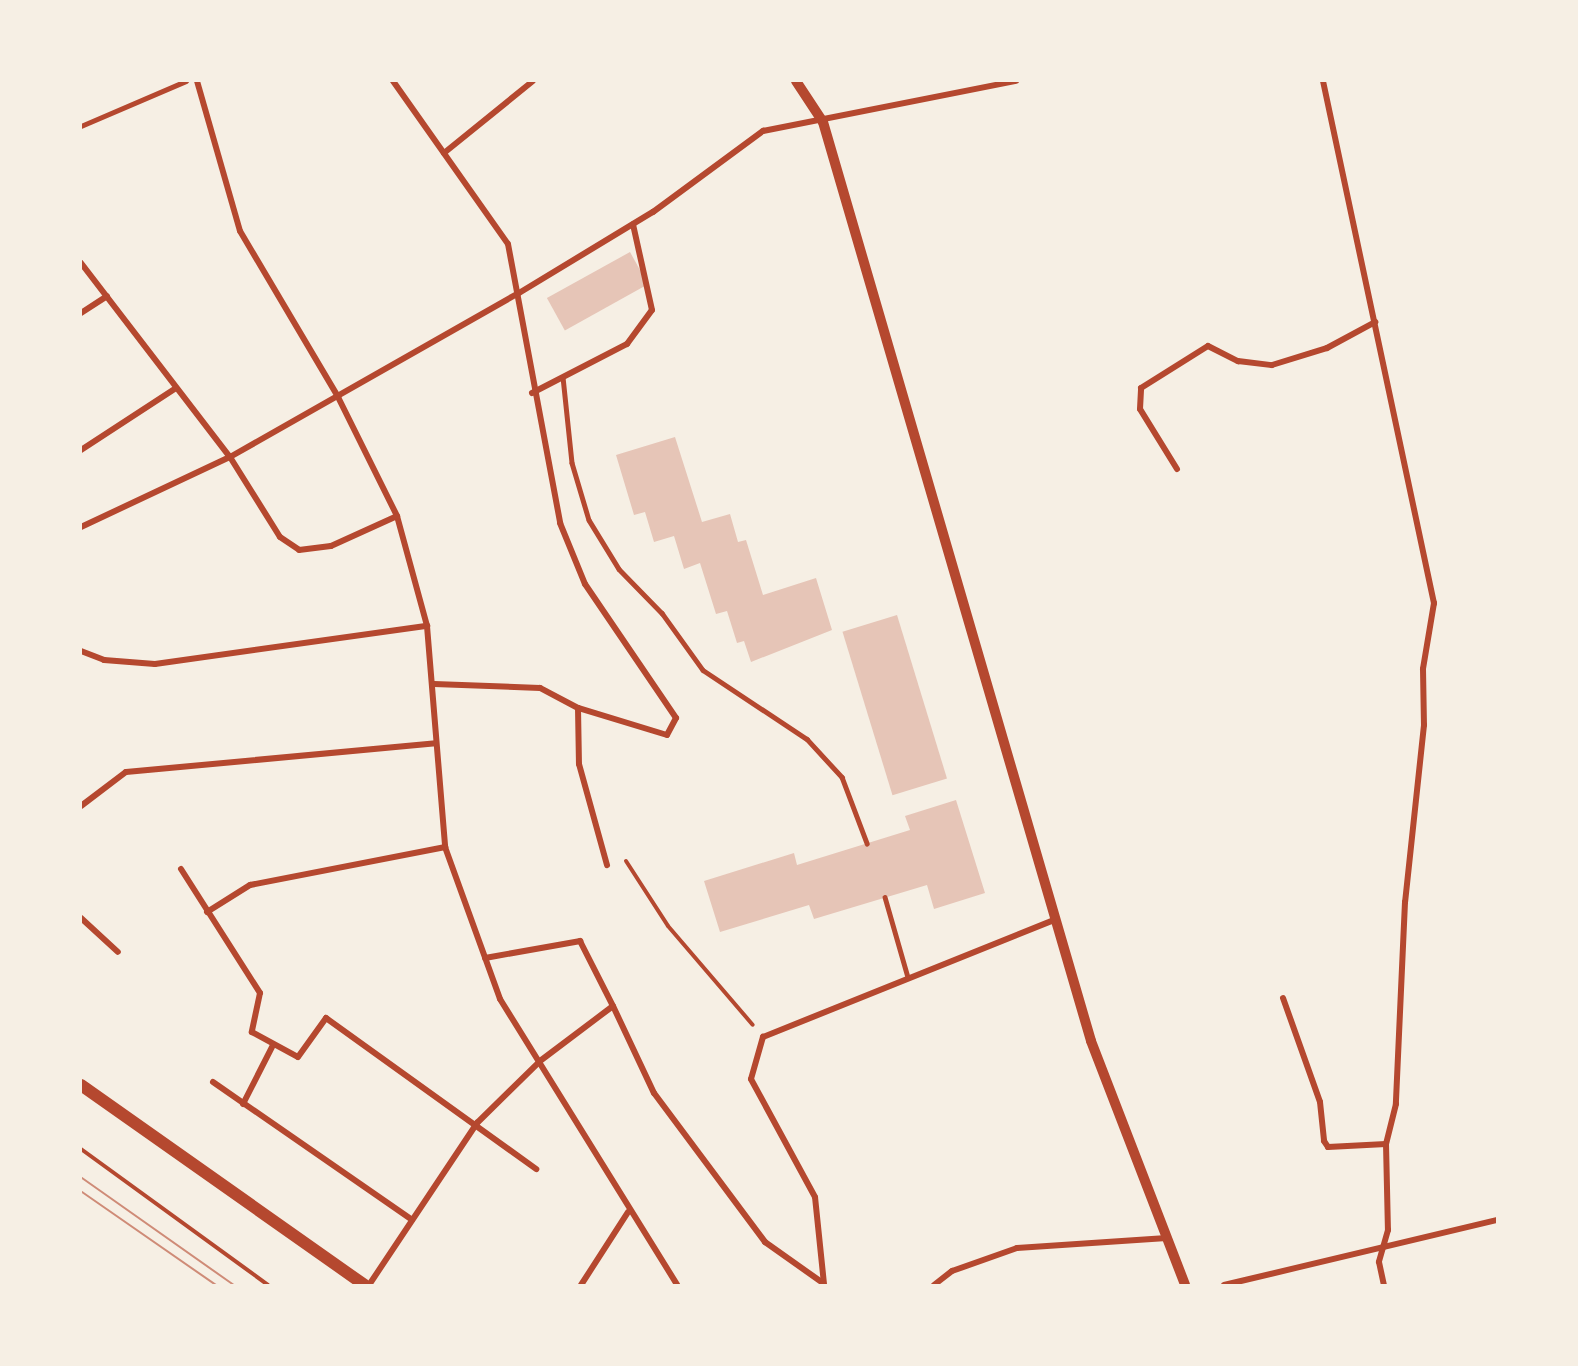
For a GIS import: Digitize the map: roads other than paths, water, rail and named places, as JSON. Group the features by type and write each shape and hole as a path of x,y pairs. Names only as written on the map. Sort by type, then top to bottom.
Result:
{"main road":[{"path":"81,1085 367,1285"}],"street":[{"path":"197,81 240,231 338,397 397,516 427,626 434,684 436,743 445,847 500,999 540,1061 628,1212 677,1285"},
{"path":"393,81 508,244 519,293 532,393 560,523 585,584 676,718 668,735 578,708 540,688 434,684"},
{"path":"444,153 533,81"},
{"path":"796,81 823,122 1091,1041 1185,1285"},
{"path":"969,81 972,91"},
{"path":"81,527 230,457 519,293 633,224 763,131 823,122 1016,81"},
{"path":"1323,81 1434,603 1423,669 1424,725 1406,902 1396,1104 1386,1144 1384,1249 1379,1262 1384,1285"},
{"path":"532,393 627,344 652,310 633,224"},
{"path":"81,263 230,457 280,537 299,550 331,546 397,516"},
{"path":"81,313 107,296"},
{"path":"1177,469 1140,409 1136,396 1141,388 1208,346 1238,361 1272,365 1327,348 1376,322"},
{"path":"81,450 176,388"},
{"path":"81,651 104,660 155,664 427,626"},
{"path":"578,708 579,764 608,865"},
{"path":"81,806 126,772 436,743"},
{"path":"207,912 250,885 445,847"},
{"path":"181,869 260,993 252,1032 297,1057 326,1018 477,1123 536,1169"},
{"path":"81,918 118,952"},
{"path":"824,1284 815,1197 750,1079 763,1037 1056,919"},
{"path":"486,958 580,941 654,1093 765,1242 824,1284"},
{"path":"1283,998 1320,1102 1324,1141 1336,1147 1386,1144"},
{"path":"367,1285 477,1123 540,1061 613,1006"},
{"path":"243,1104 273,1045"},
{"path":"213,1083 412,1220"},
{"path":"581,1285 628,1212"},
{"path":"1224,1285 1384,1249 1497,1220"},
{"path":"934,1285 952,1271 1017,1248 1167,1238"}],"lane":[{"path":"81,126 186,81"},
{"path":"563,377 572,463 589,520 619,569 662,613 703,670 807,739 842,777 867,843"},
{"path":"885,897 908,977"}],"tram line":[{"path":"81,1177 234,1285"},
{"path":"81,1191 216,1285"}]}
